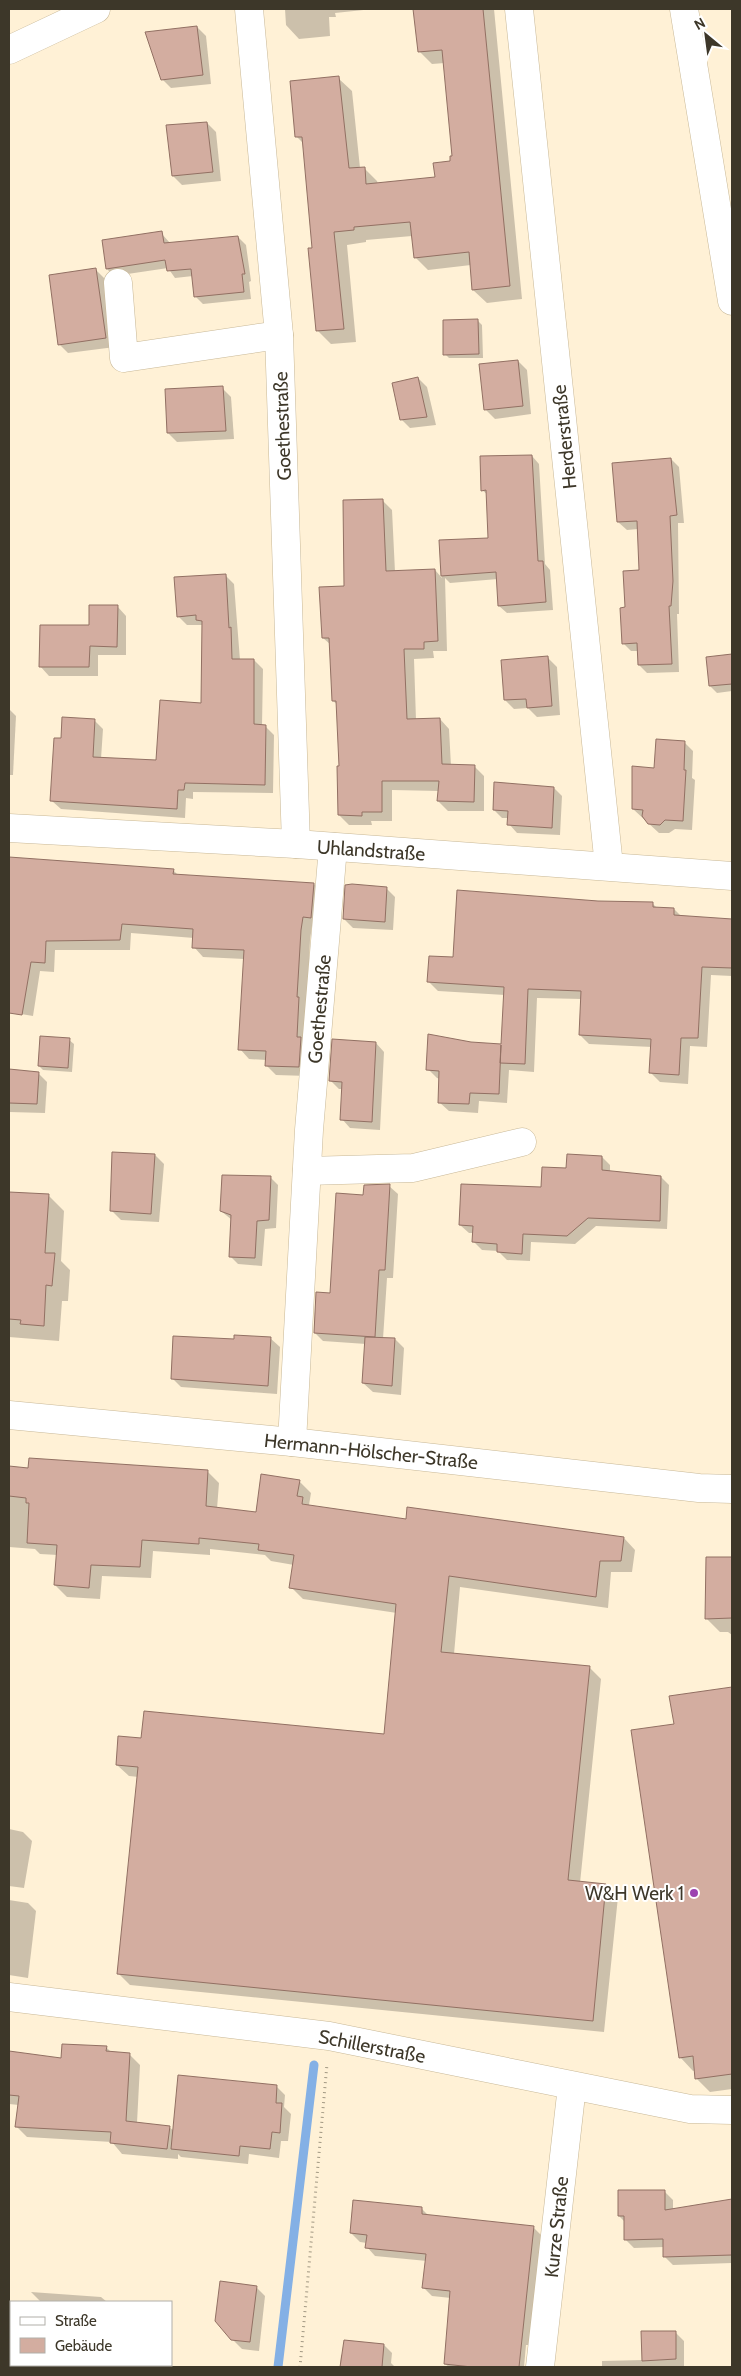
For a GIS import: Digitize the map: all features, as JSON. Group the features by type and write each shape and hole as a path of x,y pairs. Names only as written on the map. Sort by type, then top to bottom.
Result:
{"street":[{"path":"9,50 96,9"},
{"name":"Goethestraße","path":"249,9 279,335 296,844"},
{"name":"Herderstraße","path":"518,9 609,866"},
{"path":"684,9 732,300"},
{"path":"118,282 124,358 279,335"},
{"name":"Uhlandstraße","path":"9,828 296,844 732,876"},
{"name":"Goethestraße","path":"292,1442 307,1171 333,847"},
{"path":"307,1171 413,1168 522,1142"},
{"name":"Hermann-Hölscher-Straße","path":"9,1415 292,1442 699,1488 732,1490"},
{"name":"Schillerstraße","path":"9,1997 329,2036 690,2109 732,2110"},
{"name":"Kurze Straße","path":"540,2367 572,2086"}],"path":[{"path":"300,2367 329,2036"}],"building":[{"path":"413,9 483,9 510,286 472,290 469,252 414,258 410,222 354,227 354,230 334,232 344,329 316,331 308,248 312,248 302,137 295,137 290,81 339,76 349,168 365,167 366,184 435,177 433,163 450,161 450,156 452,156 442,50 418,52"},
{"path":"197,26 203,75 161,80 145,32"},
{"path":"207,122 213,172 172,176 166,125"},
{"path":"162,231 164,243 238,236 245,274 242,274 244,292 194,297 191,269 167,271 165,260 106,269 102,240"},
{"path":"96,268 106,338 58,345 49,275"},
{"path":"478,319 479,354 443,355 443,320"},
{"path":"518,360 523,406 484,410 479,364"},
{"path":"418,377 427,417 400,420 392,383"},
{"path":"223,386 226,431 167,433 165,389"},
{"path":"532,455 538,561 543,561 546,602 498,606 496,572 441,576 439,540 488,538 486,490 481,491 480,456"},
{"path":"671,458 677,515 670,516 673,581 671,606 669,606 672,664 638,665 637,643 622,644 620,608 625,607 623,571 639,570 637,521 617,522 612,463"},
{"path":"383,499 386,571 435,569 438,641 424,642 424,649 404,649 407,719 440,718 442,764 475,765 474,802 437,801 439,781 382,781 382,812 362,812 362,816 338,815 337,766 339,766 336,701 332,701 329,638 322,638 319,587 344,586 343,500"},
{"path":"226,574 232,659 254,659 254,724 266,725 265,785 185,783 184,790 178,790 177,809 50,801 54,738 61,738 62,717 95,719 93,757 156,760 160,700 201,703 202,621 196,620 196,615 177,617 174,577"},
{"path":"89,605 118,605 117,647 90,646 89,667 39,667 40,625 89,625"},
{"path":"732,654 732,684 709,686 706,657"},
{"path":"548,656 552,706 527,708 526,699 504,700 501,660"},
{"path":"656,739 685,741 684,770 686,770 683,821 665,820 660,825 648,824 642,816 643,810 632,809 632,766 654,768"},
{"path":"494,782 554,787 552,828 507,825 508,811 493,810"},
{"path":"9,857 174,869 173,874 314,883 311,918 303,917 301,930 297,997 299,997 297,1037 301,1037 299,1067 265,1066 266,1051 238,1050 244,950 192,948 193,929 122,924 120,940 46,941 45,963 31,962 22,1015 9,1013"},
{"path":"345,885 387,887 385,922 343,919"},
{"path":"457,890 598,901 653,902 653,907 674,908 674,915 732,919 732,968 702,967 698,1038 681,1038 679,1075 649,1073 651,1039 579,1035 581,991 528,989 525,1064 500,1063 499,1094 470,1093 469,1104 438,1103 439,1071 426,1070 428,1034 471,1042 501,1044 504,987 427,982 429,956 453,957"},
{"path":"40,1036 70,1038 68,1068 38,1066"},
{"path":"332,1039 376,1042 372,1122 340,1120 342,1082 329,1081"},
{"path":"9,1069 39,1072 37,1104 9,1103"},
{"path":"112,1152 155,1154 151,1214 110,1211"},
{"path":"567,1154 602,1156 602,1170 661,1176 660,1221 588,1218 567,1236 523,1234 522,1254 497,1252 497,1244 472,1242 473,1226 459,1225 461,1184 541,1187 542,1167 566,1168"},
{"path":"222,1175 271,1176 269,1220 257,1221 255,1258 229,1257 231,1215 220,1211"},
{"path":"390,1184 385,1270 379,1270 375,1337 314,1333 316,1292 330,1293 336,1193 363,1195 364,1185"},
{"path":"9,1192 49,1194 45,1253 55,1253 52,1286 46,1285 44,1326 20,1324 21,1320 9,1319"},
{"path":"234,1335 271,1337 268,1386 171,1379 173,1336 234,1339"},
{"path":"365,1337 395,1338 392,1386 362,1383"},
{"path":"29,1458 208,1470 206,1506 256,1512 261,1474 300,1480 297,1496 303,1497 302,1504 406,1519 407,1507 624,1537 621,1561 600,1561 596,1597 449,1576 441,1652 590,1666 568,1880 606,1884 593,2021 117,1974 138,1767 116,1765 118,1736 141,1738 144,1711 384,1734 396,1604 289,1588 294,1555 258,1550 259,1544 199,1538 199,1544 142,1540 140,1567 91,1565 89,1588 54,1585 57,1545 27,1543 29,1503 26,1503 26,1498 9,1496 9,1466 28,1468"},
{"path":"706,1557 732,1557 732,1618 705,1619"},
{"name":"W&H Werk 1","path":"732,1687 732,2074 695,2079 693,2056 679,2058 631,1730 674,1724 669,1696"},
{"path":"62,2044 107,2046 106,2051 130,2053 126,2121 170,2126 167,2149 110,2143 111,2132 15,2127 19,2096 9,2095 9,2051 61,2058"},
{"path":"178,2075 277,2085 276,2103 282,2103 280,2133 272,2132 270,2149 240,2146 239,2156 171,2149"},
{"path":"618,2190 665,2190 665,2210 732,2199 732,2255 663,2257 663,2239 624,2240 624,2216 618,2216"},
{"path":"353,2200 422,2207 422,2214 534,2226 519,2367 472,2367 444,2364 450,2291 422,2288 426,2254 365,2248 367,2235 350,2233"},
{"path":"220,2281 257,2286 250,2342 231,2340 215,2321"},
{"path":"641,2331 676,2331 676,2359 642,2361"},
{"path":"344,2340 384,2344 382,2367 340,2367"}],"waterway":[{"path":"278,2367 314,2065"}],"place":[{"name":"W&H Werk 1","path":"694,1893"}]}
